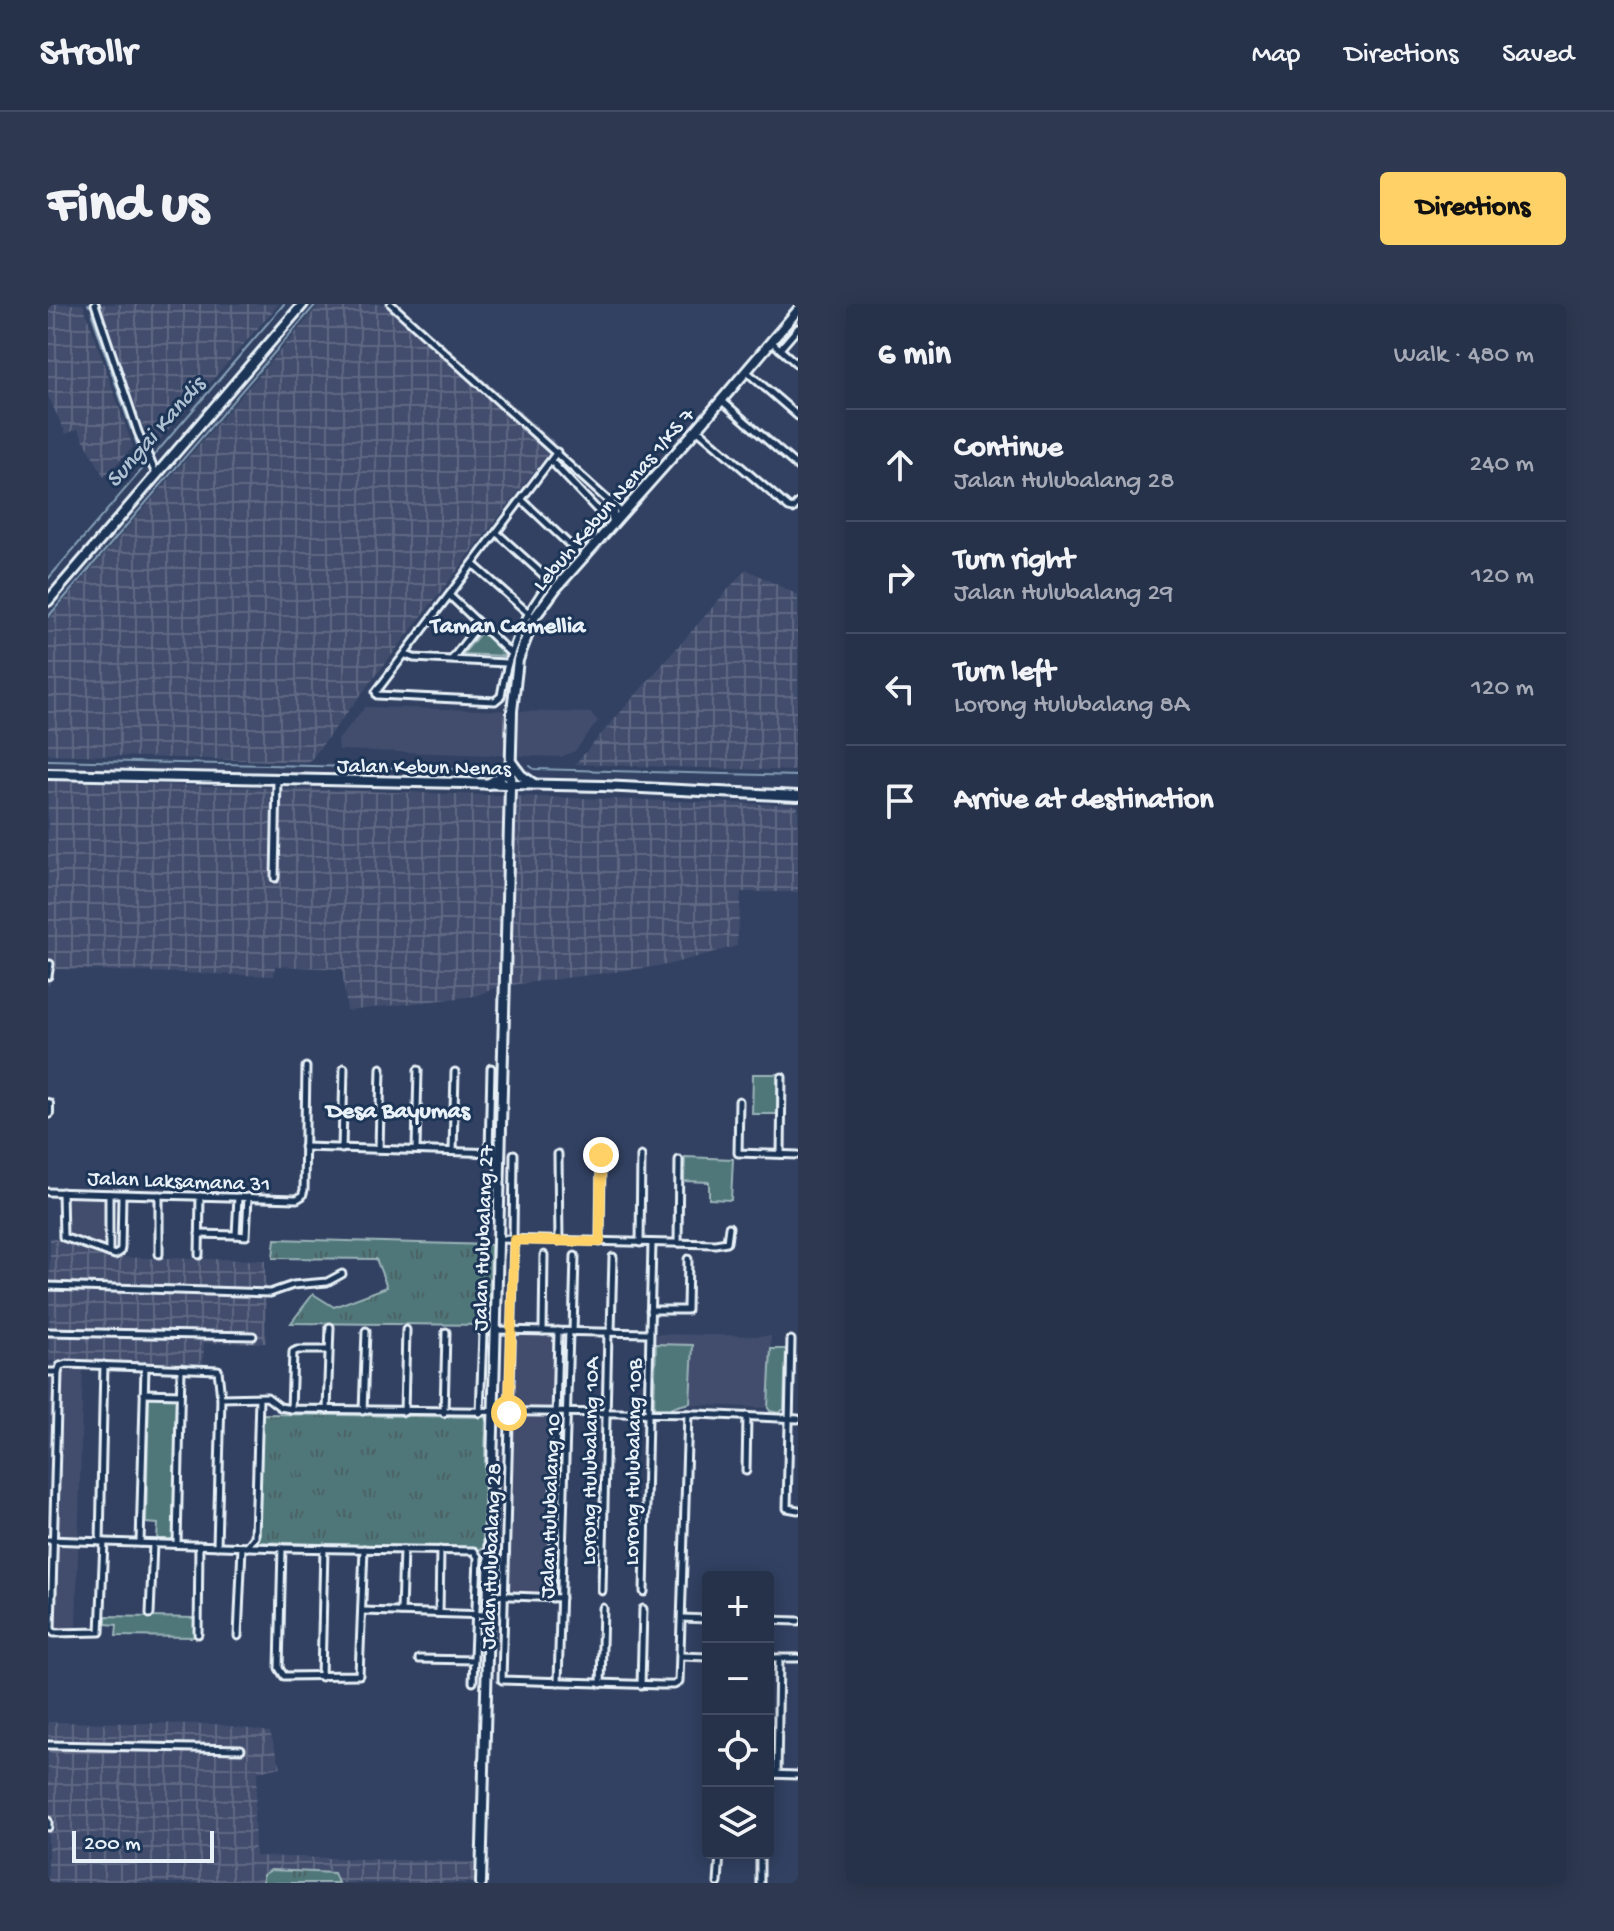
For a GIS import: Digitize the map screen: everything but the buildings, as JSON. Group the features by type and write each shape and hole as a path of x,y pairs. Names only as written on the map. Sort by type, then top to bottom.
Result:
{"street":[{"path":"95,304 154,470"},
{"path":"48,601 154,470 303,304"},
{"path":"391,304 622,513"},
{"name":"Lebuh Kebun Nenas 1/KS 7","path":"511,785 516,672 530,615 697,429 798,310"},
{"path":"780,349 798,328"},
{"path":"771,342 798,365"},
{"path":"746,371 798,416"},
{"path":"721,400 798,467"},
{"path":"697,429 791,509 798,503"},
{"path":"551,461 603,516 549,580 510,653 501,696 495,701 380,697 376,692 557,452"},
{"path":"522,500 575,550"},
{"path":"610,502 630,503"},
{"path":"610,502 614,522"},
{"path":"497,533 549,580"},
{"path":"474,565 530,615"},
{"path":"450,596 510,653"},
{"path":"452,659 479,624"},
{"path":"406,655 506,663"},
{"path":"488,784 506,773 512,765 537,785"},
{"name":"Jalan Kebun Nenas","path":"48,774 537,785 798,796"},
{"path":"275,878 277,779"},
{"name":"Jalan Hulubalang 27","path":"481,1883 511,785"},
{"path":"48,976 50,964"},
{"path":"306,1067 304,1147 501,1153"},
{"path":"342,1149 344,1068"},
{"path":"379,1149 381,1068"},
{"path":"489,1152 491,1068"},
{"path":"416,1149 418,1070"},
{"path":"453,1151 455,1072"},
{"path":"781,1154 782,1077"},
{"path":"739,1101 738,1153 798,1155"},
{"path":"48,1104 48,1113"},
{"name":"Jalan Laksamana 31","path":"48,1192 297,1199 304,1190 304,1147"},
{"name":"Jalan Hulubalang 28","path":"514,1154 502,1680 558,1682"},
{"path":"558,1154 559,1241"},
{"path":"600,1242 601,1155"},
{"path":"640,1243 641,1156"},
{"path":"678,1244 679,1160"},
{"path":"62,1192 61,1233 68,1240 115,1255 121,1248 122,1194"},
{"path":"109,1194 109,1253"},
{"path":"159,1195 159,1254"},
{"path":"199,1255 200,1196"},
{"path":"236,1235 238,1197"},
{"path":"199,1234 246,1236 248,1197"},
{"path":"499,1239 724,1244 729,1239 729,1227"},
{"name":"Lorong Hulubalang 10B","path":"644,1592 652,1243"},
{"path":"543,1331 544,1255"},
{"name":"Jalan Hulubalang 10","path":"558,1682 575,1256"},
{"name":"Lorong Hulubalang 10A","path":"602,1591 605,1413 613,1257"},
{"path":"650,1310 687,1310 688,1259"},
{"path":"48,1286 270,1293 293,1285 327,1282 342,1274"},
{"path":"327,1410 330,1327"},
{"path":"404,1412 406,1330"},
{"path":"496,1330 649,1333"},
{"path":"363,1411 366,1331"},
{"name":"Jalan Hulubalang 10","path":"552,1598 558,1331"},
{"path":"48,1332 253,1336"},
{"path":"444,1413 446,1332"},
{"path":"480,1413 483,1333"},
{"path":"791,1340 788,1509 798,1510"},
{"path":"291,1409 293,1352 329,1350"},
{"path":"104,1365 100,1632 54,1633 51,1629 50,1540 60,1366 67,1364 104,1365 145,1367 202,1368 218,1370 221,1398 217,1546"},
{"path":"140,1543 145,1367"},
{"path":"177,1544 181,1368"},
{"path":"48,1372 58,1372"},
{"path":"144,1393 180,1394"},
{"path":"221,1398 272,1398 280,1407 291,1409 648,1413 798,1419"},
{"path":"238,1636 244,1547 255,1537 259,1398"},
{"path":"558,1682 676,1684 681,1656 688,1414"},
{"path":"746,1471 747,1416"},
{"path":"50,1540 476,1553 473,1682"},
{"path":"150,1614 153,1544"},
{"path":"198,1634 199,1545"},
{"path":"282,1548 280,1674 321,1677 357,1677 361,1673 364,1549"},
{"path":"321,1677 324,1548"},
{"path":"401,1612 403,1550"},
{"path":"439,1614 440,1550"},
{"path":"489,1595 561,1598"},
{"path":"601,1684 603,1608"},
{"path":"641,1685 643,1609"},
{"path":"363,1611 488,1615"},
{"path":"682,1618 702,1619"},
{"path":"774,1620 798,1621"},
{"path":"681,1656 702,1657"},
{"path":"774,1658 798,1658"},
{"path":"779,1658 777,1774 798,1775"},
{"path":"419,1659 474,1660"},
{"path":"48,1745 241,1749"},
{"path":"48,1821 48,1827"},
{"path":"718,1883 720,1859"},
{"path":"760,1859 760,1883"}],"shaded area":[{"path":"48,304 83,304 133,447 104,477 78,429 66,434 48,396"},
{"path":"101,304 279,304 151,450"},
{"path":"320,304 399,304 556,443 309,762 48,754 48,620"},
{"path":"746,569 798,595 798,771 575,764"},
{"path":"365,707 591,713 598,721 575,751 561,757 339,750 338,740"},
{"path":"48,781 798,805 798,892 741,892 737,946 667,965 496,987 476,996 347,1011 342,969 275,966 274,976 54,969 48,987"},
{"path":"63,1194 108,1195 107,1251 65,1236"},
{"path":"50,1237 102,1257 265,1260 266,1343 204,1343 203,1363 49,1361"},
{"path":"514,1332 556,1333 549,1596 507,1595"},
{"path":"653,1334 771,1336 768,1408 683,1404 671,1410 652,1410"},
{"path":"50,1364 83,1366 76,1631 48,1630"},
{"path":"48,1722 215,1724 270,1732 281,1767 258,1772 254,1816 255,1856 474,1862 474,1883 48,1883"}],"green space":[{"path":"481,632 506,652 504,656 463,654"},
{"path":"753,1074 777,1074 777,1114 752,1114"},
{"path":"685,1157 733,1159 731,1200 709,1199 709,1182 684,1181"},
{"path":"275,1239 491,1245 489,1325 291,1323 313,1294 334,1307 387,1287 376,1259 273,1258"},
{"path":"656,1344 693,1345 690,1403 654,1408"},
{"path":"771,1349 786,1349 784,1409 779,1413 768,1408"},
{"path":"149,1396 176,1397 173,1539 157,1539 158,1524 146,1523"},
{"path":"262,1414 486,1417 483,1549 258,1542"},
{"path":"106,1616 194,1618 194,1637 116,1636 117,1625 106,1624"},
{"path":"271,1870 334,1873 338,1883 263,1883 263,1875"}],"waterway":[{"name":"Sungai Kandis","path":"48,579 284,304"},
{"path":"48,617 316,304"},
{"path":"92,315 131,429"},
{"path":"135,439 140,453"},
{"path":"48,760 491,770 499,766"},
{"path":"530,766 534,769 798,776"}],"district":[{"name":"Taman Camellia","path":"508,624"},
{"name":"Desa Bayumas","path":"398,1109"}],"route":[{"path":"509,1413 514,1240 600,1242 601,1155"}]}
